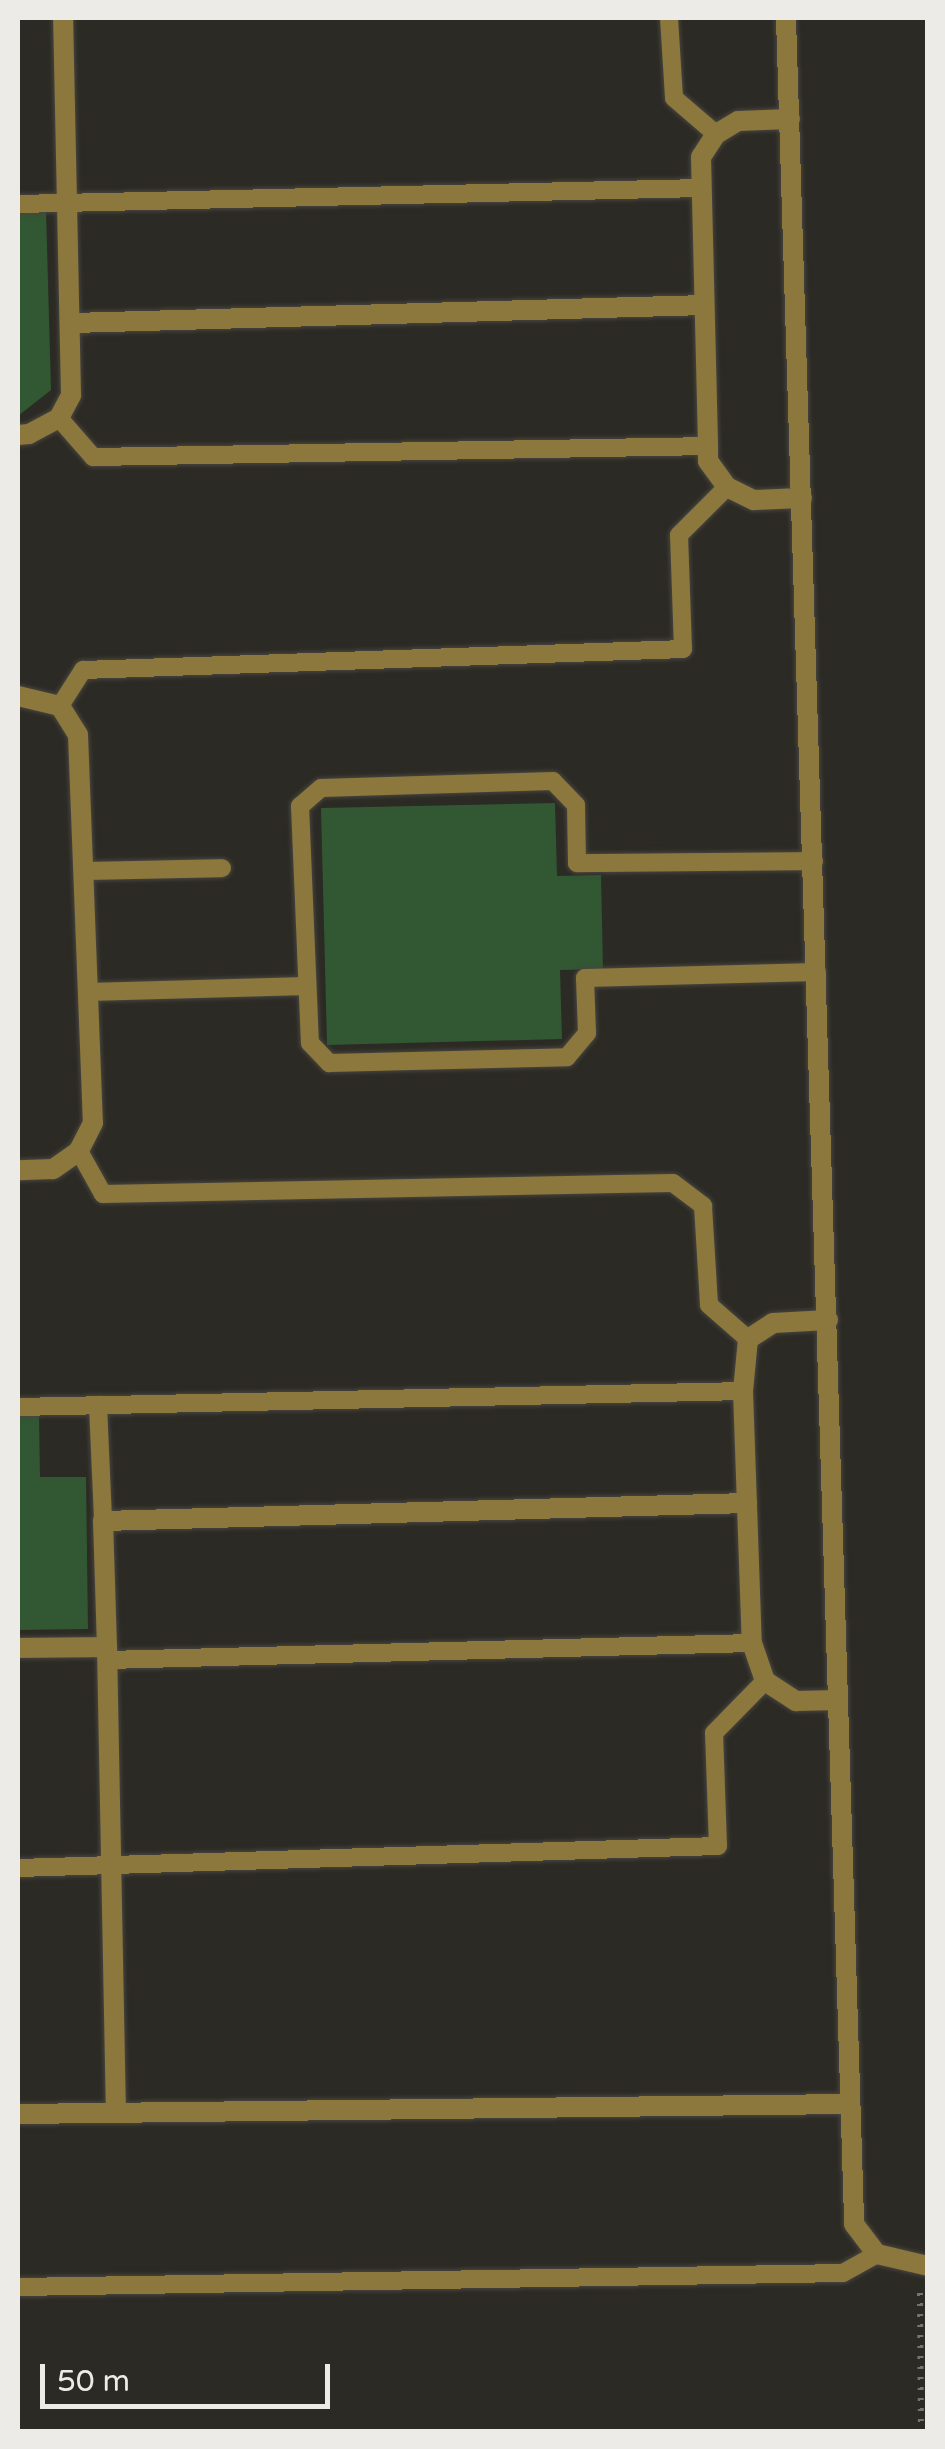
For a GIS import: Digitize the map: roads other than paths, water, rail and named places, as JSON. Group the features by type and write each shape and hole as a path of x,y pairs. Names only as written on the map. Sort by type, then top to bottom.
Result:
{"street":[{"path":"18,434 29,434 58,418 71,395 73,323 62,18"},
{"path":"786,18 854,2224 877,2254 924,2266"},
{"path":"790,120 738,121 716,134 701,158 708,460 727,487 754,500 802,498"},
{"path":"73,323 704,306"},
{"path":"18,696 60,706 78,735 93,1123 79,1151 53,1168 18,1170"},
{"path":"828,1320 772,1323 748,1339 744,1391 752,1643 765,1681 796,1701 838,1700"},
{"path":"116,2112 103,1521 747,1503"},
{"path":"18,1648 107,1654"},
{"path":"18,2114 849,2104"}],"lane":[{"path":"668,18 674,98 716,134"},
{"path":"18,204 700,188"},
{"path":"58,418 93,457 708,446"},
{"path":"60,706 83,670 683,649 679,535 727,487"},
{"path":"814,861 577,864 576,805 553,781 322,788 300,806 310,1043 329,1063 567,1057 587,1034 585,978 818,972"},
{"path":"83,871 222,868"},
{"path":"88,992 307,986"},
{"path":"79,1151 104,1194 673,1184 703,1206 710,1305 748,1339"},
{"path":"18,1407 744,1391"},
{"path":"98,1406 103,1521"},
{"path":"107,1654 752,1643"},
{"path":"18,1868 718,1846 714,1733 765,1681"},
{"path":"18,2287 843,2273 877,2254"}]}
